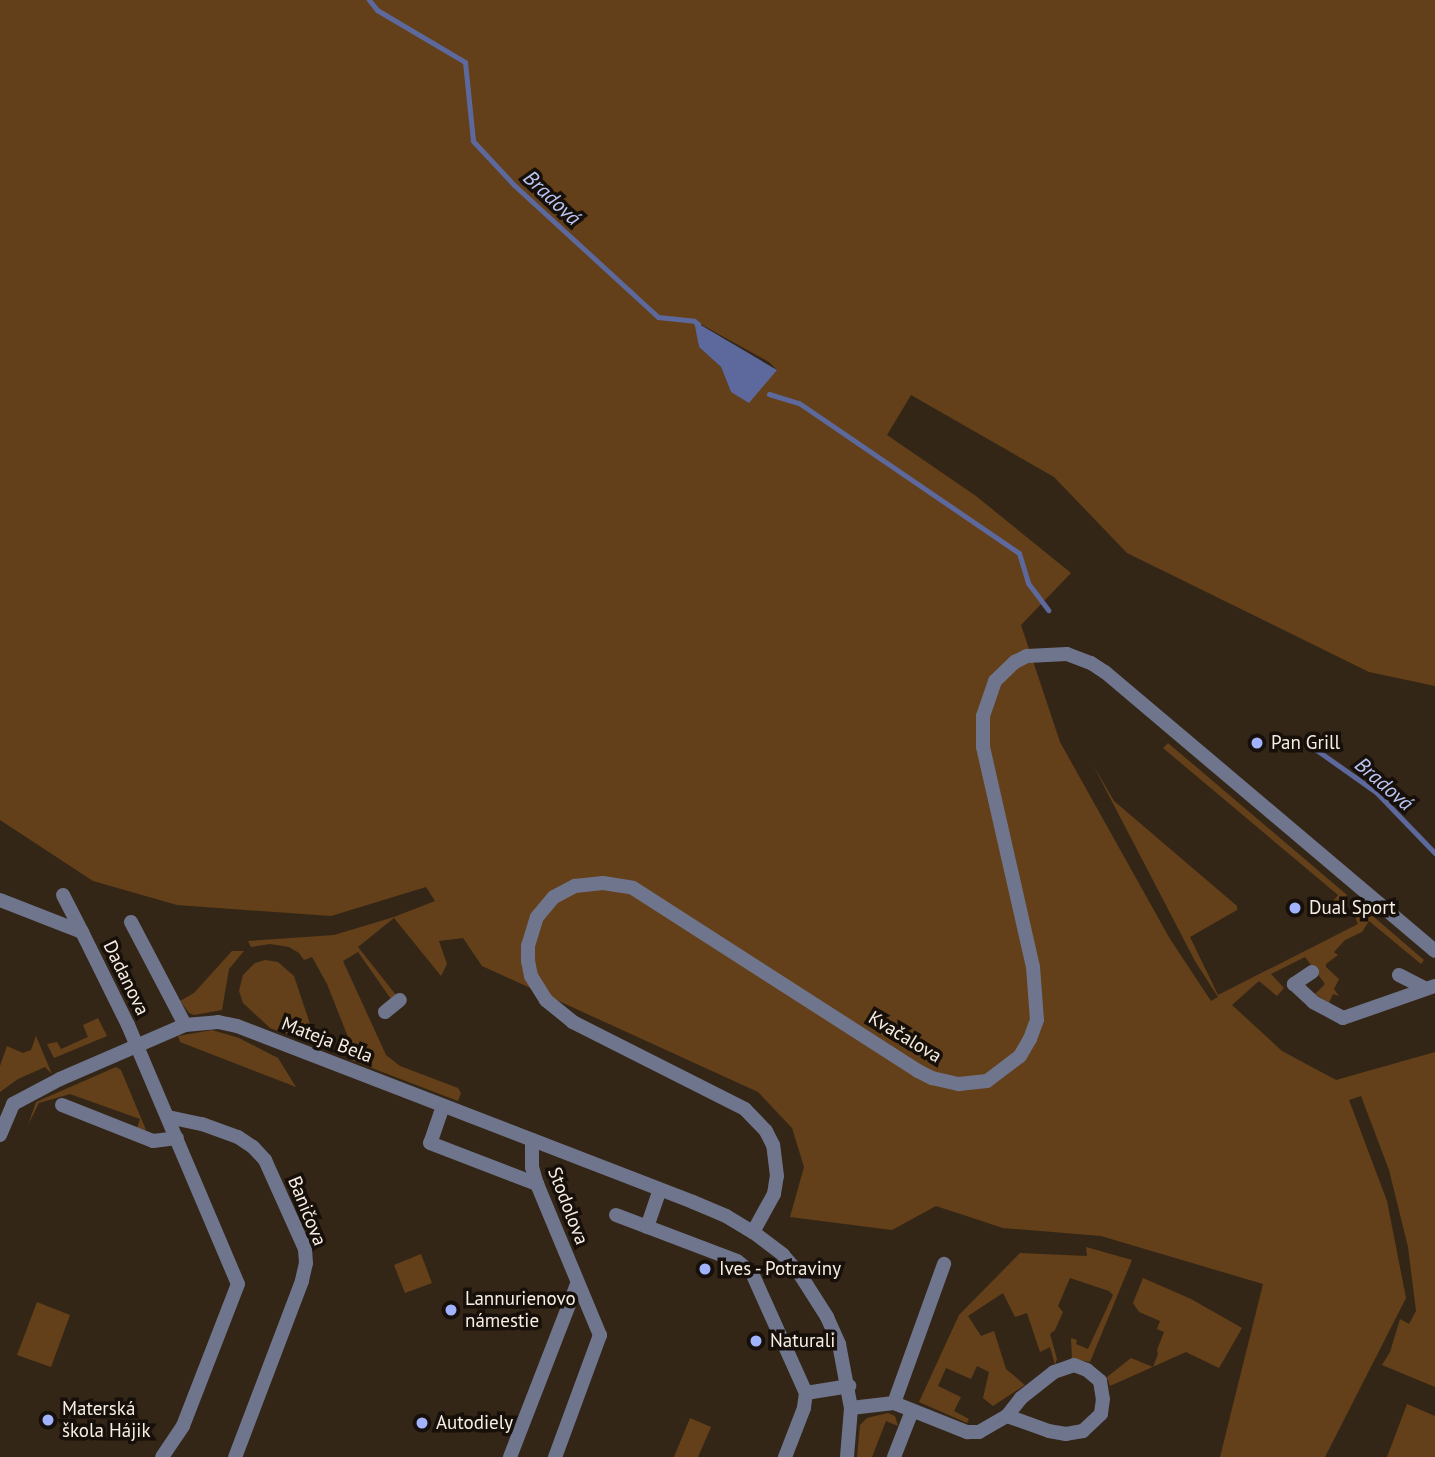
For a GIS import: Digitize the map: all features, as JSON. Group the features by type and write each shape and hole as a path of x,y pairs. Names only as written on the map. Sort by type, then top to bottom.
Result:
{"street":[{"name":"Kvačalova","path":"753,1232 774,1194 777,1176 773,1144 766,1131 745,1109 573,1022 546,1000 537,989 528,961 529,939 537,917 554,897 575,886 603,883 633,888 932,1078 959,1084 987,1081 1020,1056 1030,1040 1037,1020 1033,967 982,747 983,716 995,681 1015,662 1027,656 1066,654 1091,663 1105,672 1435,951"},
{"path":"63,895 82,932"},
{"name":"Dadanova","path":"0,900 82,932 136,1045"},
{"path":"131,922 184,1025"},
{"path":"1312,972 1294,984 1313,1002 1343,1018 1431,988"},
{"path":"1398,975 1431,988"},
{"path":"385,1012 400,1000"},
{"name":"Mateja Bela","path":"0,1135 13,1104 22,1098 136,1045 184,1025 218,1022 237,1026 660,1189 726,1216 753,1232 783,1255 815,1296 839,1343 851,1408 847,1457"},
{"path":"136,1045 238,1284 183,1426 162,1457"},
{"path":"62,1105 153,1141 177,1138"},
{"path":"443,1106 430,1143 537,1184"},
{"name":"Baničova","path":"168,1117 202,1124 238,1137 253,1147 265,1160 305,1249 306,1263 302,1281 236,1457"},
{"name":"Stodolova","path":"532,1140 532,1167 537,1184 600,1335 555,1457"},
{"path":"647,1227 660,1189"},
{"path":"616,1215 737,1261 752,1273 806,1393 804,1408 785,1457"},
{"path":"894,1403 944,1264"},
{"path":"510,1457 577,1284"},
{"path":"851,1408 894,1403 967,1432 979,1432 1007,1416 1021,1398 1054,1372 1074,1365 1087,1370 1100,1381 1103,1399 1101,1414 1083,1431 1066,1434 1049,1431 1007,1416"},
{"path":"806,1393 849,1386"},
{"path":"894,1457 912,1411"}],"shaded area":[{"path":"0,0 1435,0 1435,686 1369,672 1127,553 1054,477 911,395 887,435 976,496 1071,573 1021,625 1060,742 1170,939 1211,1001 1218,997 1195,961 1093,765 1114,801 1237,906 1237,910 1190,937 1218,995 1358,924 1354,914 1361,911 1367,911 1424,960 1421,964 1369,921 1362,932 1345,940 1334,952 1338,955 1326,964 1339,979 1334,989 1339,996 1333,994 1329,1003 1315,994 1325,984 1305,957 1271,974 1284,988 1277,996 1259,981 1232,1005 1282,1051 1336,1080 1435,1052 1435,1387 1382,1365 1390,1352 1400,1319 1409,1324 1416,1311 1408,1247 1389,1170 1361,1096 1349,1100 1387,1201 1406,1298 1325,1457 1220,1457 1263,1284 1101,1236 1003,1228 936,1206 892,1230 790,1217 804,1167 792,1128 758,1092 482,966 463,938 439,941 447,964 441,976 394,918 358,947 396,995 391,999 358,952 343,961 386,1055 400,1066 458,1088 461,1093 458,1101 351,1060 354,1052 327,984 312,957 304,960 289,947 270,944 251,947 248,941 334,935 394,917 435,901 426,887 331,916 177,905 93,881 0,820","holes":["695,321 769,362 777,370 731,392 721,367 699,347"]},
{"path":"1168,743 1347,895 1345,900 1337,905 1331,904 1338,895 1163,748"},
{"path":"232,951 244,951 229,969 222,1010 194,1015 189,1013 180,1001 194,993"},
{"path":"265,960 278,962 294,976 317,1045 270,1028 243,1003 239,991 243,975 255,963"},
{"path":"98,1018 107,1036 54,1058 47,1044 57,1042 61,1049 88,1037 83,1025"},
{"path":"212,1030 239,1038 278,1058 296,1087 180,1042 178,1036"},
{"path":"36,1036 52,1074 45,1067 18,1079 0,1092 0,1066 7,1046 23,1053 31,1050"},
{"path":"116,1067 121,1070 146,1130 137,1128 140,1119 70,1094 39,1103 28,1125 36,1102"},
{"path":"1086,1247 1132,1260 1090,1362 1072,1359 1071,1338 1077,1340 1076,1344 1088,1349 1113,1295 1109,1291 1070,1278 1058,1306 1063,1312 1055,1330 1050,1334 1057,1359 1055,1365 1050,1347 1040,1352 1027,1313 1015,1317 1003,1293 968,1316 981,1336 994,1331 1006,1369 1025,1385 993,1406 983,1398 989,1372 977,1366 971,1379 946,1368 938,1386 961,1397 954,1411 969,1419 967,1423 919,1402 959,1315 1020,1253 1087,1256"},
{"path":"421,1254 432,1283 405,1293 394,1265"},
{"path":"1143,1278 1191,1299 1242,1328 1219,1368 1186,1352 1153,1367 1164,1332 1157,1329 1160,1321 1139,1312 1133,1303"},
{"path":"37,1302 70,1315 51,1367 17,1355"},
{"path":"1131,1358 1153,1367 1110,1386 1107,1377"},
{"path":"1407,1404 1435,1416 1435,1457 1387,1457"},
{"path":"888,1413 895,1416 898,1426 886,1421 872,1457 857,1457 860,1425 867,1418"},
{"path":"690,1418 711,1427 698,1457 674,1457"}],"water":[{"path":"694,321 777,370 749,403 731,392 721,367 699,347"}],"waterway":[{"name":"Bradová","path":"369,0 377,10 465,62 473,141 514,185 658,317 694,321 698,324"},
{"path":"769,394 799,403 1019,553 1028,583 1048,610"},
{"name":"Bradová","path":"1308,744 1376,792 1435,853"}],"place":[{"name":"Pan Grill","path":"1257,743"},
{"name":"Dual Sport","path":"1295,908"},
{"name":"Ives - Potraviny","path":"705,1269"},
{"name":"Lannurienovo námestie","path":"451,1310"},
{"name":"Naturali","path":"756,1341"},
{"name":"Materská škola Hájik","path":"48,1420"},
{"name":"Autodiely","path":"422,1423"}]}
